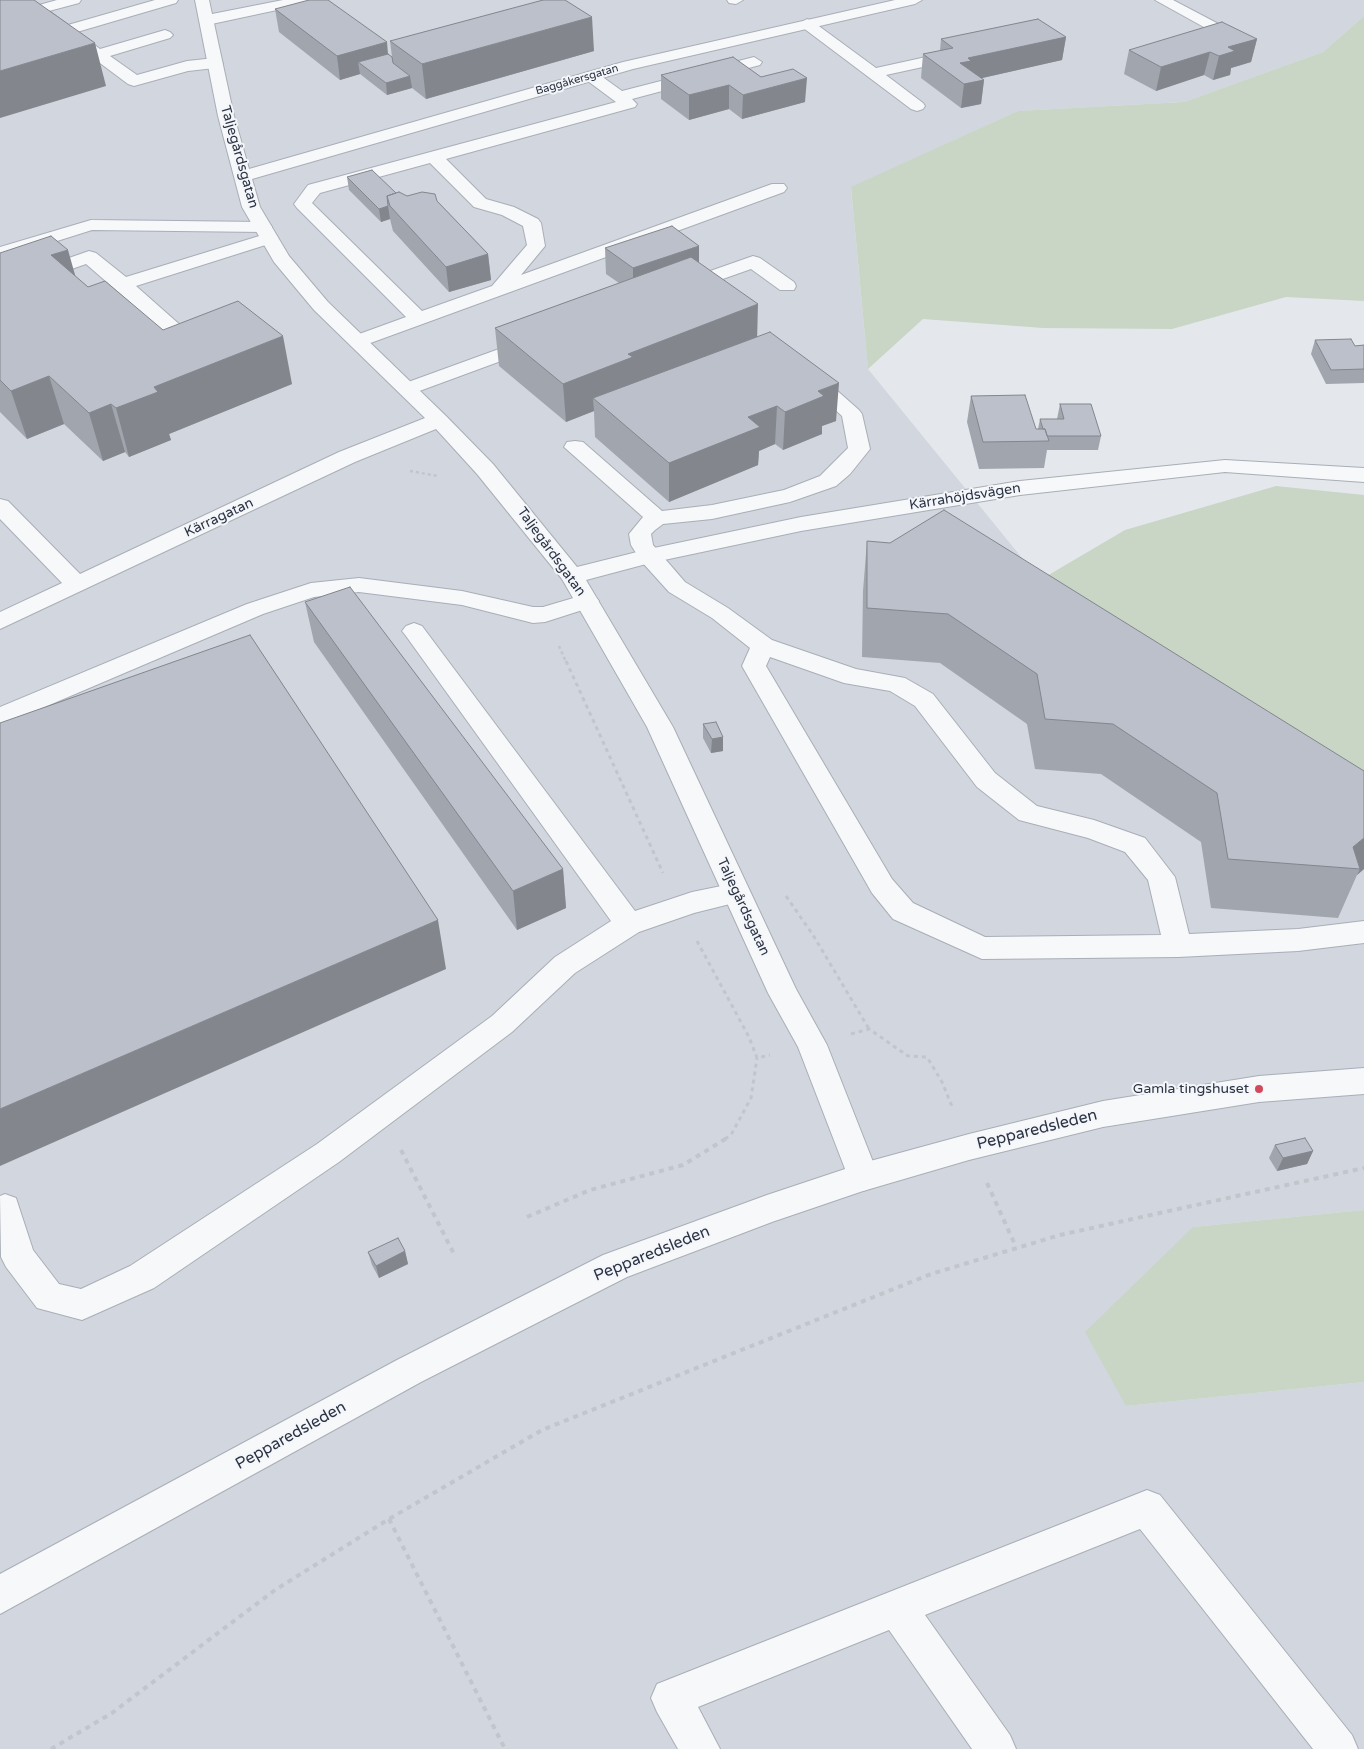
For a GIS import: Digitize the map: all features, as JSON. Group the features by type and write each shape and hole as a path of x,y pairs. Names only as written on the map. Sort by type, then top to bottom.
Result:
{"street":[{"path":"74,0 37,10 134,81 187,66 215,63"},
{"path":"65,31 171,0"},
{"name":"Taljegårdsgatan","path":"202,0 226,116 251,207 281,258 321,306 439,420 516,504 572,576 660,727 783,993 812,1045 863,1177"},
{"path":"207,20 306,0"},
{"name":"Baggåkersgatan","path":"243,176 673,54 895,2 915,0"},
{"path":"1162,0 1225,33"},
{"path":"807,24 917,106"},
{"path":"97,54 165,35"},
{"path":"874,73 974,51"},
{"path":"620,97 754,62"},
{"path":"418,319 302,204 314,189 629,104 591,76"},
{"path":"434,157 480,203 508,211 532,222 536,246 500,290"},
{"path":"358,341 778,188"},
{"path":"0,253 91,225 266,232"},
{"path":"123,284 266,232"},
{"path":"0,288 90,257 198,351"},
{"path":"669,292 753,262 786,286"},
{"path":"407,389 547,337"},
{"path":"806,373 852,414 859,449 842,469 828,481 790,495 712,512 657,518 647,525 640,534 642,545 649,556 677,586 720,613 762,646 853,677 896,684 924,700 986,780 1028,813 1094,830 1135,845 1161,877 1178,946"},
{"name":"Kärragatan","path":"0,621 347,457 439,420"},
{"path":"575,447 657,518"},
{"name":"Kärrahöjdsvägen","path":"572,576 649,556 811,522 1020,488 1225,466 1364,475"},
{"path":"0,506 76,584"},
{"path":"0,717 255,609 311,590 359,585 462,598 533,615 545,614 587,601"},
{"path":"414,631 629,924"},
{"path":"762,646 754,666 882,886 902,911 982,948 1178,946 1298,940 1364,932"},
{"path":"5,1208 18,1257 49,1297 82,1305 142,1277 328,1153 502,1024 565,965 629,924 692,903 736,893"},
{"name":"Pepparedsleden","path":"0,1595 409,1371 615,1266 767,1209 863,1177 969,1147 1103,1114 1259,1089 1364,1081"},
{"path":"700,1749 671,1698 1147,1508 1338,1749"},
{"path":"896,1607 996,1749"}],"path":[{"path":"406,471 441,477"},
{"path":"784,894 812,935 869,1029"},
{"path":"527,1217 590,1190 682,1165 732,1136 751,1098 757,1058"},
{"path":"382,1113 454,1254"},
{"path":"51,1749 112,1713 275,1590 389,1519 542,1430 931,1274 1060,1235 1364,1168"},
{"path":"389,1519 505,1749"}],"shaded area":[{"path":"0,0 1364,0 1364,16 1323,52 1184,102 1018,111 851,188 868,369 1040,580 1364,779 1364,1210 1193,1227 1126,1406 1364,1382 1364,1749 0,1749"}],"green space":[{"path":"1364,16 1364,301 1286,297 1172,329 1043,328 923,319 868,369 851,187 1018,111 1184,102 1323,52"},
{"path":"1276,486 1364,495 1364,779 1040,580 1125,530"},
{"path":"1364,1210 1364,1382 1126,1406 1085,1332 1193,1227"}],"building":[{"path":"0,0 34,0 95,43 0,71"},
{"path":"309,0 328,0 387,42 337,56 275,9"},
{"path":"543,0 565,0 592,17 422,64 390,41"},
{"path":"1038,19 1066,37 968,58 971,61 960,63 984,80 964,84 923,54 953,48 941,39"},
{"path":"1222,22 1257,39 1228,47 1235,51 1219,56 1210,52 1161,67 1129,50"},
{"path":"388,54 392,57 393,63 410,76 386,83 358,62"},
{"path":"733,57 761,77 793,69 807,78 743,95 729,85 689,95 661,75"},
{"path":"372,170 396,193 387,196 388,206 379,209 347,177"},
{"path":"399,192 407,196 422,192 435,194 437,201 488,254 446,267 390,206 387,196"},
{"path":"672,226 699,246 633,268 605,248"},
{"path":"51,236 68,250 51,255 88,287 105,281 163,330 238,301 283,336 154,387 158,392 116,408 111,404 89,413 49,376 11,391 0,380 0,253"},
{"path":"691,257 758,304 628,354 633,357 563,384 495,328"},
{"path":"770,332 839,383 818,391 824,396 785,412 777,406 748,417 760,427 669,463 593,398"},
{"path":"1351,339 1355,346 1364,345 1364,369 1331,370 1315,340"},
{"path":"1025,395 1036,429 1045,429 1049,441 983,442 971,396"},
{"path":"1060,404 1091,404 1101,436 1047,436 1040,419 1064,419"},
{"path":"944,510 1364,771 1364,838 1353,847 1360,869 1228,859 1217,793 1113,724 1045,719 1037,674 948,614 867,608 867,541 890,543"},
{"path":"350,587 563,869 513,891 305,602"},
{"path":"250,635 438,920 0,1109 0,723"},
{"path":"716,722 723,737 712,739 703,724"},
{"path":"1305,1138 1313,1151 1283,1158 1275,1145"},
{"path":"398,1238 405,1251 376,1266 368,1252"}],"place":[{"name":"Gamla tingshuset","path":"1259,1089"}]}
